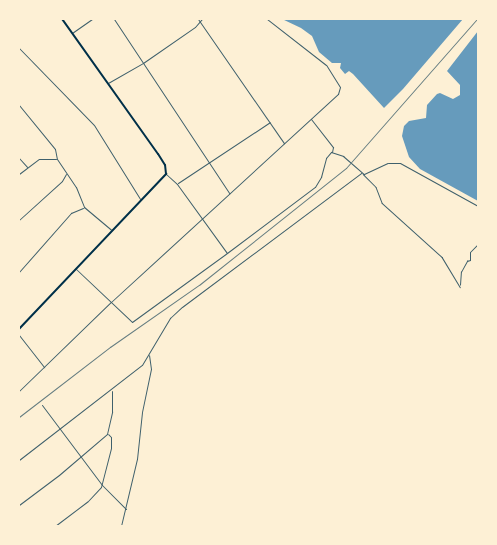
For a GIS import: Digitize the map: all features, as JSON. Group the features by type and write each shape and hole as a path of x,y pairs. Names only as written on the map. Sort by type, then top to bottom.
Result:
{"main road":[{"path":"19,329 140,199 166,174 162,160 62,19"}],"street":[{"path":"72,34 92,19"},
{"path":"114,19 230,193"},
{"path":"108,83 143,63 194,27 198,20 202,19"},
{"path":"19,392 111,302 311,119 340,90 333,75 326,66 267,19"},
{"path":"198,20 284,143"},
{"path":"19,48 94,125 122,166 140,199"},
{"path":"19,105 55,149 57,159 67,172 84,207 111,230"},
{"path":"75,268 131,321 138,319 315,186 321,177 326,158 332,152 333,147 311,119"},
{"path":"177,184 270,122"},
{"path":"332,152 340,154 362,173"},
{"path":"19,158 27,167"},
{"path":"19,174 39,159 57,159"},
{"path":"19,460 112,390 145,361 166,324 176,312 362,173 370,173 388,163 397,162 426,175 478,206"},
{"path":"19,220 62,181 67,172"},
{"path":"166,174 177,184 227,253"},
{"path":"19,272 71,213 84,207"},
{"path":"470,260 470,252 478,244"},
{"path":"19,335 44,368"},
{"path":"121,526 137,459 142,412 151,369 149,354"},
{"path":"19,505 107,434 112,412 112,390"},
{"path":"42,405 102,485 126,508"},
{"path":"54,526 88,501 102,485 111,448 111,437 107,434"}],"lane":[{"path":"362,173 376,187 382,203 442,257 460,286 461,272 467,261 470,260"}],"water":[{"path":"282,19 463,19 403,89 384,108 353,74 349,71 345,74 340,68 341,63 332,63 319,52 312,36 301,28"},
{"path":"478,31 478,201 420,169 409,157 402,136 404,126 409,121 426,118 427,105 437,94 440,93 453,99 460,95 460,85 447,71"}],"railway":[{"path":"19,417 110,347 199,285 346,168 477,19"}]}
